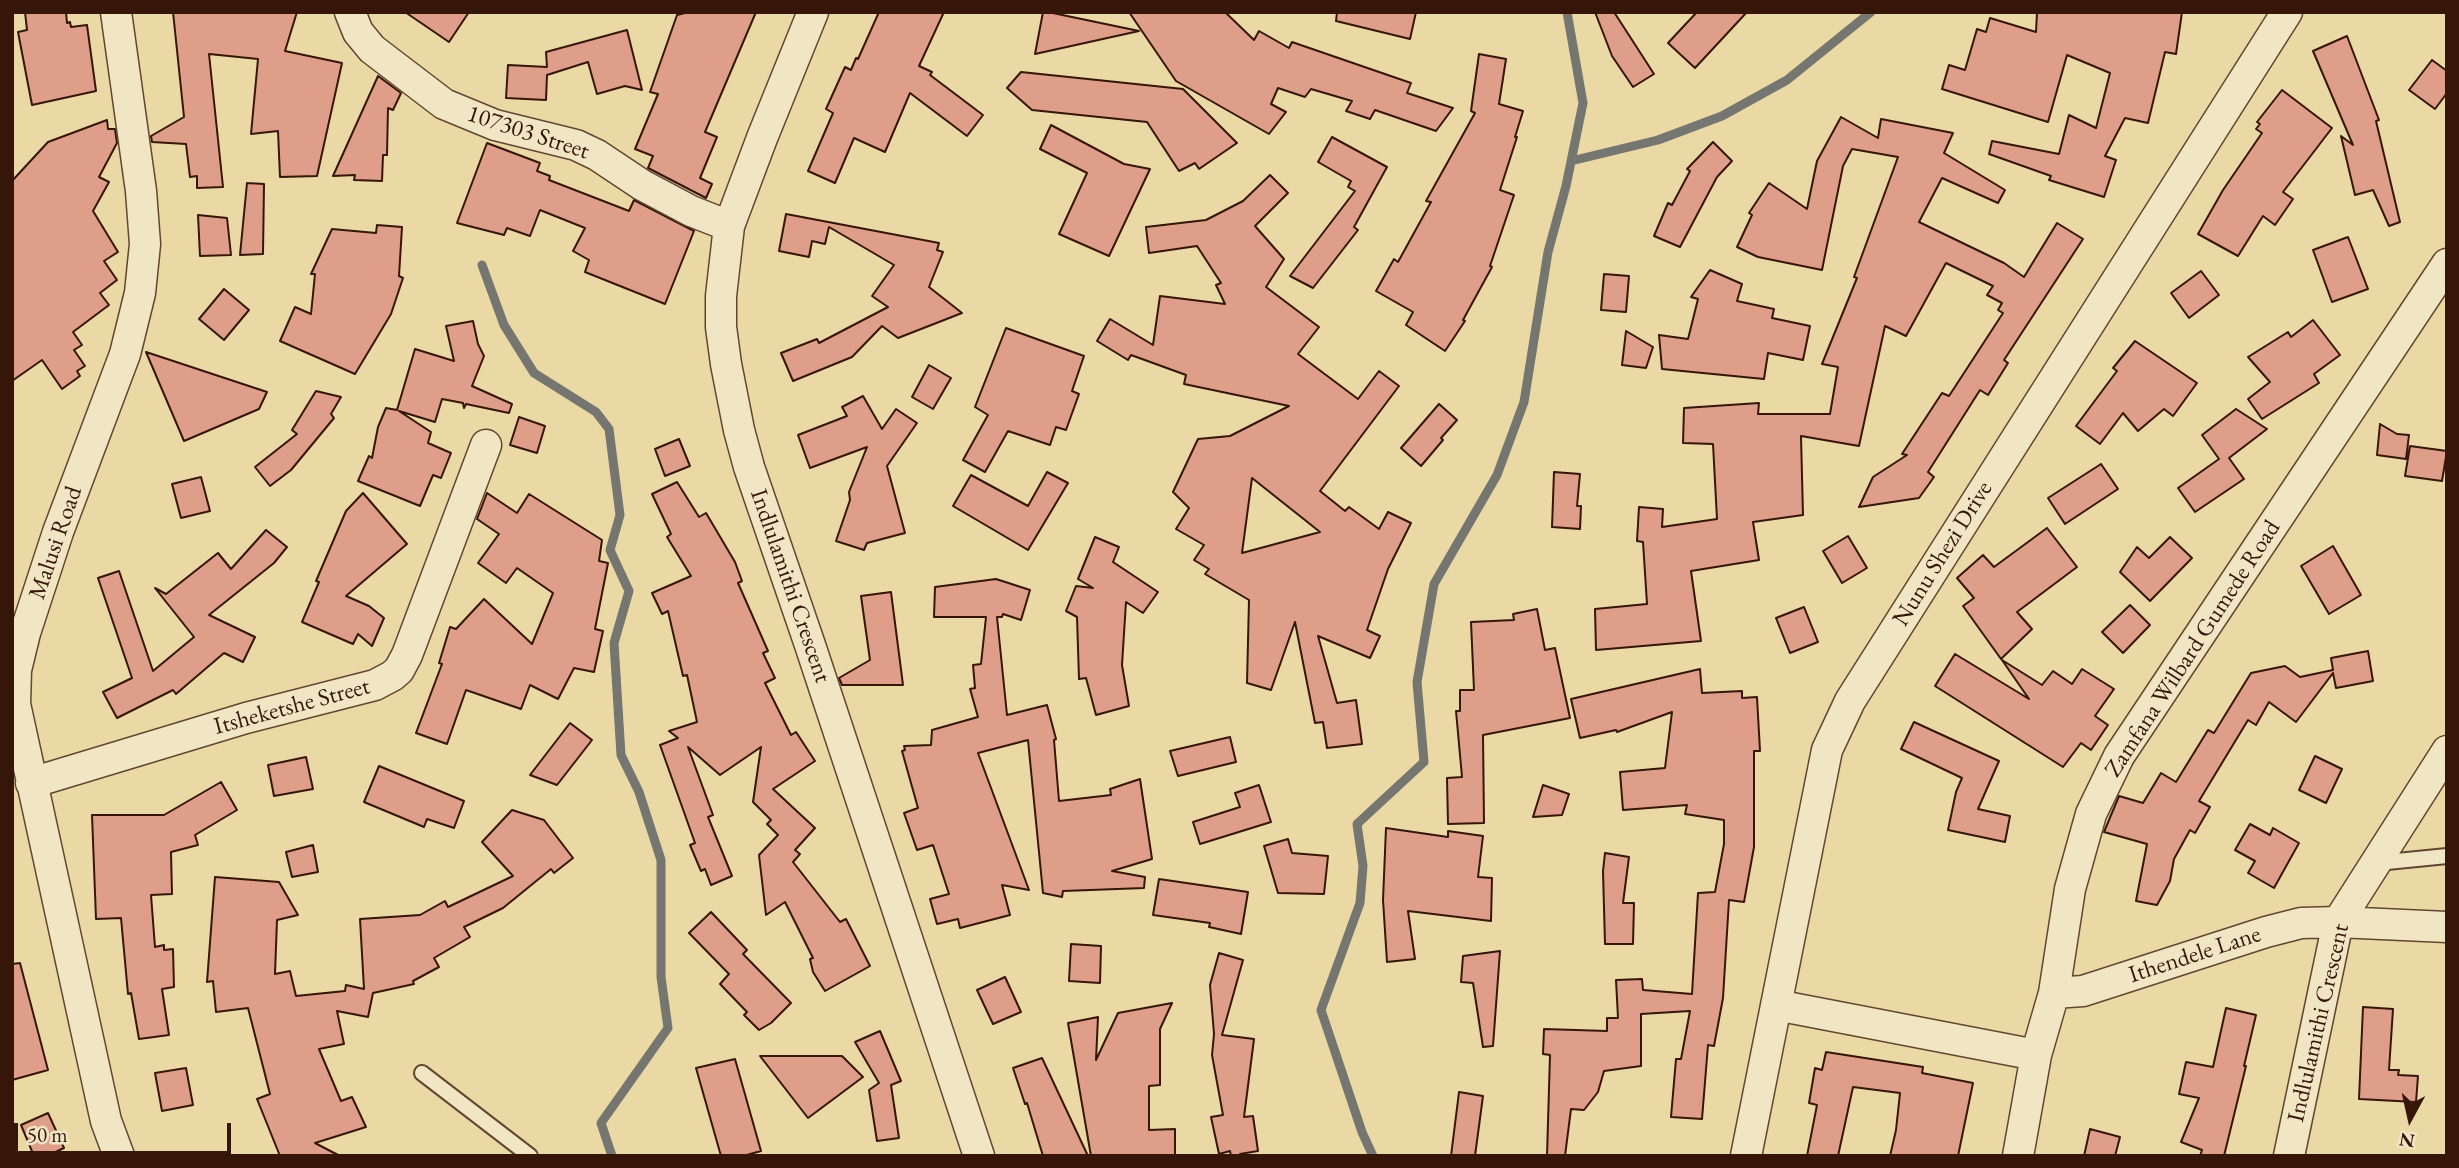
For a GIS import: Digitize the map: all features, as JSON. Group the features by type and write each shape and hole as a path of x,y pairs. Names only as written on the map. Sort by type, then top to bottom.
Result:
{"street":[{"name":"Malusi Road","path":"116,12 141,191 145,244 140,293 125,354 58,532 25,633 16,670 15,704 106,1121 119,1156"},
{"name":"107303 Street","path":"350,12 358,32 372,50 444,104 495,125 576,145 597,155 642,185 729,226"},
{"name":"Indlulamithi Crescent","path":"813,12 729,226 721,296 722,327 745,455 979,1156"},
{"name":"Nunu Shezi Drive","path":"1746,1156 1827,750 1850,701 2287,12"},
{"name":"Zamfana Wilbard Gumede Road","path":"2018,1156 2036,1055 2054,993 2070,889 2091,814 2119,756 2447,264"},
{"name":"Itsheketshe Street","path":"31,783 246,718 375,685 392,676 399,670 407,655 486,445"},
{"name":"Indlulamithi Crescent","path":"2289,1156 2338,922 2447,751"},
{"name":"Ithendele Lane","path":"2054,993 2083,991 2301,923 2447,927"},
{"path":"1776,1005 2036,1055"}],"lane":[{"path":"2375,863 2447,856"},
{"path":"422,1073 530,1156"}],"building":[{"path":"25,12 66,12 67,23 70,22 71,27 87,25 96,91 32,105 18,32 27,30"},
{"path":"173,12 297,12 285,51 342,63 317,176 280,177 278,131 251,134 258,59 209,54 223,187 197,188 197,176 190,177 186,144 152,142 151,136 184,117"},
{"path":"405,12 469,12 449,42"},
{"path":"689,12 756,12 705,132 717,137 700,178 712,184 706,198 648,168 653,156 635,149 658,94 650,92 677,15"},
{"path":"879,12 944,12 919,66 932,72 930,75 983,115 967,136 910,93 885,152 854,138 835,183 808,171 833,113 826,109 845,67 851,70 856,58 858,59"},
{"path":"1043,12 1048,12 1139,31 1035,54"},
{"path":"1129,12 1225,12 1254,40 1259,31 1289,48 1292,42 1411,83 1407,93 1453,108 1436,131 1375,110 1370,119 1346,111 1352,101 1311,89 1305,97 1278,88 1271,104 1286,112 1269,134 1176,81"},
{"path":"1337,12 1416,12 1410,39 1336,21"},
{"path":"1595,12 1614,12 1654,74 1633,87 1612,56"},
{"path":"1697,12 1747,12 1695,68 1668,43"},
{"path":"2037,12 2182,12 2176,54 2165,52 2148,123 2125,118 2105,156 2116,160 2104,197 2049,180 2051,176 1989,154 1992,141 2059,154 2069,115 2096,128 2110,73 2067,55 2048,122 1942,89 1949,65 1965,70 1977,29 1986,32 1990,18 2036,32"},
{"path":"627,30 642,90 625,86 597,94 588,62 547,75 546,100 506,98 508,65 547,67 546,52"},
{"path":"2347,36 2379,120 2376,121 2400,222 2389,226 2373,190 2355,195 2341,136 2353,145 2313,51"},
{"path":"1479,54 1506,59 1499,104 1523,111 1500,190 1514,195 1490,266 1492,267 1463,320 1465,321 1445,351 1406,325 1413,312 1376,291 1394,259 1398,262 1431,202 1426,201 1475,113 1471,111"},
{"path":"2432,60 2447,71 2447,93 2435,109 2409,90"},
{"path":"1021,72 1183,89 1237,143 1199,169 1195,163 1179,171 1147,122 1032,110 1007,88"},
{"path":"378,76 401,93 393,110 388,108 387,155 383,155 382,181 354,180 355,175 333,176"},
{"path":"2282,90 2332,128 2283,192 2293,199 2275,225 2263,216 2238,256 2198,234 2223,190 2262,133 2256,129 2260,124 2257,122"},
{"path":"1841,117 1878,138 1881,119 1953,133 1944,153 2005,190 1998,203 1942,178 1919,222 2004,263 2024,277 2057,223 2083,239 2004,360 2008,363 1988,395 1980,390 1928,472 1934,477 1919,498 1859,507 1873,477 1907,455 1902,454 1942,393 1949,396 2003,313 1998,310 2002,303 1987,295 1993,286 1946,263 1906,336 1885,326 1859,446 1801,436 1803,515 1753,522 1759,560 1691,571 1701,641 1596,650 1595,609 1647,604 1643,542 1637,541 1639,507 1663,509 1662,527 1717,519 1713,444 1683,443 1684,408 1759,403 1758,414 1830,414 1838,367 1822,364 1857,278 1854,277 1898,157 1852,149 1843,166 1822,270 1758,257 1737,247 1752,215 1749,213 1769,183 1807,209 1817,161"},
{"path":"107,120 108,129 115,129 117,143 99,177 109,182 93,211 118,252 104,261 117,280 100,293 109,305 73,332 82,345 74,350 85,366 77,371 80,376 62,389 42,360 12,381 12,181 48,142"},
{"path":"1051,125 1124,164 1150,169 1109,256 1059,234 1087,173 1040,149"},
{"path":"1332,137 1387,167 1354,227 1358,230 1313,288 1290,276 1355,191 1348,187 1351,181 1318,162"},
{"path":"1713,142 1732,161 1717,177 1680,247 1654,236 1668,203 1672,205 1690,171 1687,169"},
{"path":"487,143 540,163 537,171 550,176 549,180 629,211 634,200 694,231 665,304 585,272 589,260 573,251 585,228 540,210 530,236 507,228 504,235 457,223"},
{"path":"1270,175 1288,193 1255,226 1284,259 1266,287 1319,327 1298,354 1358,399 1379,371 1399,386 1320,491 1345,511 1349,507 1379,529 1388,512 1411,523 1388,569 1367,630 1380,636 1370,658 1318,636 1337,703 1356,700 1362,744 1327,748 1323,722 1315,723 1295,622 1271,690 1247,683 1249,600 1205,574 1209,569 1194,560 1204,545 1176,529 1189,508 1173,492 1198,439 1230,436 1289,406 1184,384 1186,375 1131,355 1128,360 1097,341 1110,319 1153,345 1160,296 1225,304 1216,285 1221,283 1197,246 1149,253 1146,227 1206,220 1243,201","holes":["1252,478 1320,532 1242,553"]},
{"path":"247,183 264,184 263,254 240,255"},
{"path":"786,214 939,243 937,250 943,252 929,287 962,313 898,338 882,326 852,357 793,381 781,353 817,339 819,343 888,307 872,296 894,265 829,227 825,244 812,241 809,257 779,251"},
{"path":"198,215 227,218 231,255 200,256"},
{"path":"377,225 402,227 399,276 403,278 391,314 355,374 280,341 295,307 311,314 315,274 311,274 332,229 376,233"},
{"path":"2348,237 2368,289 2332,302 2313,250"},
{"path":"1710,270 1742,284 1737,301 1774,309 1772,318 1810,326 1803,360 1768,353 1764,379 1662,369 1659,335 1688,339 1698,299 1691,297"},
{"path":"2201,271 2219,295 2189,318 2171,293"},
{"path":"1604,274 1629,276 1626,312 1601,310"},
{"path":"224,289 249,310 224,340 199,319"},
{"path":"2313,320 2340,355 2314,374 2319,383 2262,419 2248,399 2270,382 2248,357 2288,332 2291,337"},
{"path":"473,321 478,344 484,356 472,386 512,404 509,413 466,404 464,408 463,403 442,399 435,422 399,411 431,432 428,443 451,453 441,478 433,475 420,506 358,481 369,456 372,458 378,427 386,408 397,410 415,349 454,361 446,326"},
{"path":"1006,328 1084,356 1072,391 1079,394 1066,430 1056,427 1050,445 1008,431 985,472 963,460 988,415 975,407"},
{"path":"1626,331 1653,347 1646,368 1622,365"},
{"path":"2135,341 2197,383 2173,416 2164,409 2138,431 2123,413 2100,444 2076,426 2117,371 2113,368"},
{"path":"146,352 267,392 259,409 184,441"},
{"path":"929,365 951,378 933,409 912,397"},
{"path":"316,391 341,397 331,414 334,418 291,470 270,486 255,467 297,434 292,430"},
{"path":"863,396 882,429 896,409 917,423 887,466 905,533 867,543 864,550 836,541 850,500 849,492 867,447 810,468 798,435 847,416 842,407"},
{"path":"1439,404 1457,420 1421,466 1401,448"},
{"path":"2236,409 2267,429 2229,458 2244,479 2195,512 2178,488 2219,459 2202,435"},
{"path":"519,417 545,426 537,453 510,445"},
{"path":"2380,424 2397,434 2409,435 2406,459 2377,455"},
{"path":"679,439 690,466 665,476 655,449"},
{"path":"2410,446 2447,451 2442,481 2405,476"},
{"path":"2101,464 2118,489 2065,524 2048,498"},
{"path":"1047,472 1068,483 1028,550 953,506 971,475 1028,506"},
{"path":"1554,472 1580,474 1577,506 1581,506 1580,529 1552,527"},
{"path":"201,477 210,511 181,518 172,484"},
{"path":"677,482 699,517 706,513 735,562 742,581 738,583 768,651 763,653 775,678 765,683 791,735 796,732 815,761 773,789 815,828 795,850 800,854 793,862 840,922 846,919 870,966 825,991 813,972 810,959 813,958 785,902 766,915 759,855 778,835 767,824 771,820 753,802 761,747 720,775 688,747 713,815 708,817 732,876 711,885 705,869 701,871 690,845 695,843 660,745 678,738 669,731 697,722 687,675 683,676 668,611 662,614 652,593 691,576 667,537 671,534 652,494"},
{"path":"363,493 407,544 346,596 369,606 384,618 372,646 358,634 353,644 302,622 346,511"},
{"path":"487,493 517,513 529,494 602,540 599,561 608,563 595,629 603,631 594,672 574,668 558,699 530,685 521,709 466,690 447,744 416,733 442,664 439,663 450,627 456,629 484,599 532,644 553,593 517,568 506,583 478,563 499,534 477,519"},
{"path":"2047,528 2077,567 2017,612 2032,629 2001,659 1963,606 1974,598 1957,578 1983,555 1994,567"},
{"path":"266,530 287,547 274,563 209,615 255,637 243,662 224,653 176,694 173,690 117,718 103,692 132,678 98,578 119,571 153,671 194,637 155,588 166,594 218,553 231,569"},
{"path":"1848,536 1867,568 1842,583 1823,551"},
{"path":"1095,537 1119,547 1113,562 1158,592 1143,613 1126,602 1122,665 1129,706 1096,715 1086,678 1079,679 1077,617 1066,611 1076,586 1093,588 1078,579"},
{"path":"2170,537 2192,558 2150,601 2120,572 2137,547 2149,558"},
{"path":"2333,546 2361,595 2329,614 2301,566"},
{"path":"996,579 1030,590 1021,620 1003,614 1002,617 997,617 1007,715 1047,705 1056,739 1059,801 1111,795 1110,789 1140,779 1152,859 1112,871 1145,877 1144,888 1063,891 1062,897 1043,893 1028,740 978,753 1029,890 1002,885 1010,915 960,928 958,919 937,924 930,899 949,894 933,845 917,850 904,813 918,808 902,751 905,750 904,746 931,745 932,730 978,717 970,689 975,688 973,665 981,664 986,617 934,617 935,587"},
{"path":"891,592 903,685 842,685 839,678 870,660 861,596"},
{"path":"2130,605 2150,625 2123,653 2102,632"},
{"path":"1804,607 1818,642 1790,653 1776,618"},
{"path":"1537,609 1545,650 1555,648 1570,718 1483,735 1484,823 1448,824 1447,778 1462,777 1456,711 1460,711 1460,690 1474,690 1471,622 1514,620 1513,614"},
{"path":"2368,651 2373,681 2336,688 2333,673 2296,722 2269,702 2256,725 2248,720 2199,801 2210,807 2195,833 2190,830 2174,859 2170,881 2157,905 2136,901 2147,844 2104,832 2119,796 2143,803 2161,773 2176,782 2208,730 2214,733 2251,673 2285,666 2300,677 2333,670 2331,658"},
{"path":"1955,654 2029,699 2002,660 2042,685 2053,671 2072,684 2082,669 2114,689 2095,716 2108,725 2091,750 2081,743 2063,767 1935,686"},
{"path":"1700,669 1702,693 1742,691 1742,698 1757,697 1760,751 1754,751 1754,847 1744,902 1729,900 1723,998 1714,1046 1708,1045 1702,1119 1671,1117 1676,1059 1681,1059 1690,1011 1641,1014 1641,1066 1604,1071 1598,1092 1584,1110 1571,1109 1565,1156 1547,1156 1550,1055 1543,1054 1544,1029 1607,1031 1607,1018 1618,1018 1616,980 1642,979 1643,990 1692,994 1698,893 1715,892 1724,844 1724,820 1685,814 1687,805 1623,810 1620,772 1665,768 1672,712 1617,732 1616,730 1580,738 1571,699"},
{"path":"1914,722 1999,761 1978,809 2010,816 2005,842 1948,830 1956,792 1962,778 1901,749"},
{"path":"570,723 592,740 557,785 530,775"},
{"path":"1230,737 1236,762 1178,776 1170,751"},
{"path":"2315,756 2342,769 2326,803 2299,790"},
{"path":"306,757 313,789 274,796 268,765"},
{"path":"379,766 464,801 454,828 427,819 424,827 364,802"},
{"path":"221,782 237,810 195,835 198,845 171,852 172,894 151,895 155,947 164,945 164,950 173,949 174,987 162,989 169,1035 139,1039 131,993 128,994 121,918 96,919 92,815 164,815"},
{"path":"1259,785 1271,822 1200,844 1193,822 1240,807 1235,793"},
{"path":"1543,785 1569,794 1562,815 1533,817"},
{"path":"512,810 544,820 573,858 554,873 551,869 503,908 464,927 470,937 434,958 439,967 413,981 414,984 373,993 368,1017 337,1011 344,1044 319,1049 341,1101 352,1097 366,1127 315,1143 340,1156 280,1156 257,1099 270,1094 248,1008 216,1012 213,981 207,982 215,877 279,882 298,915 277,920 275,974 290,971 296,996 345,991 346,985 364,989 360,919 420,915 445,901 448,907 513,876 482,842"},
{"path":"2250,824 2270,835 2273,828 2299,843 2274,888 2248,873 2255,861 2235,850"},
{"path":"1386,828 1448,837 1448,831 1483,836 1478,877 1492,878 1491,921 1408,911 1415,959 1387,962 1383,900"},
{"path":"1288,839 1292,853 1328,856 1324,894 1278,893 1264,846"},
{"path":"313,845 318,872 292,877 286,852"},
{"path":"1605,853 1629,857 1623,903 1634,903 1633,944 1605,944"},
{"path":"1159,879 1248,892 1241,934 1209,927 1210,923 1153,915"},
{"path":"711,912 747,950 743,954 791,1003 771,1023 759,1030 744,1015 747,1012 720,984 729,974 689,933"},
{"path":"1071,944 1101,946 1100,983 1069,981"},
{"path":"1500,951 1493,1046 1483,1047 1473,983 1461,982 1463,956"},
{"path":"1219,953 1243,960 1222,1035 1254,1039 1244,1117 1253,1116 1258,1151 1239,1156 1231,1156 1230,1151 1219,1154 1211,1117 1223,1115 1212,1055 1214,1034 1210,985"},
{"path":"20,963 48,1070 12,1080 12,964"},
{"path":"1005,977 1021,1012 993,1024 977,990"},
{"path":"1172,1003 1160,1029 1160,1085 1149,1086 1149,1130 1175,1129 1175,1155 1091,1156 1068,1023 1098,1017 1096,1060 1118,1013"},
{"path":"2363,1007 2393,1009 2389,1070 2399,1070 2398,1075 2418,1076 2416,1102 2359,1099"},
{"path":"2226,1008 2256,1015 2224,1156 2200,1156 2202,1150 2181,1142 2199,1098 2179,1094 2186,1062 2213,1067"},
{"path":"880,1031 901,1081 891,1085 899,1138 877,1141 869,1090 879,1083 855,1042"},
{"path":"1826,1052 1923,1067 1922,1073 1973,1083 1958,1156 1890,1156 1900,1093 1853,1087 1838,1156 1807,1156 1817,1105 1809,1103 1815,1068 1822,1070"},
{"path":"760,1056 842,1056 863,1077 808,1118"},
{"path":"1042,1058 1088,1156 1043,1156 1013,1068"},
{"path":"735,1059 761,1151 743,1156 721,1156 696,1068"},
{"path":"186,1068 193,1105 162,1111 155,1073"},
{"path":"1459,1092 1483,1096 1475,1156 1451,1156"},
{"path":"48,1113 64,1148 47,1156 34,1156 21,1125"},
{"path":"2090,1129 2120,1137 2115,1156 2084,1156"}],"waterway":[{"path":"1373,1156 1362,1132 1321,1010 1360,903 1363,866 1357,824 1424,762 1417,682 1434,584 1497,475 1524,402 1548,252 1566,186 1583,103 1567,12"},
{"path":"1571,161 1658,140 1722,116 1787,80 1871,12"},
{"path":"482,265 504,325 534,373 596,412 609,429 620,515 610,550 629,591 614,643 621,755 639,792 661,860 661,977 668,1028 601,1123 612,1156"}]}
